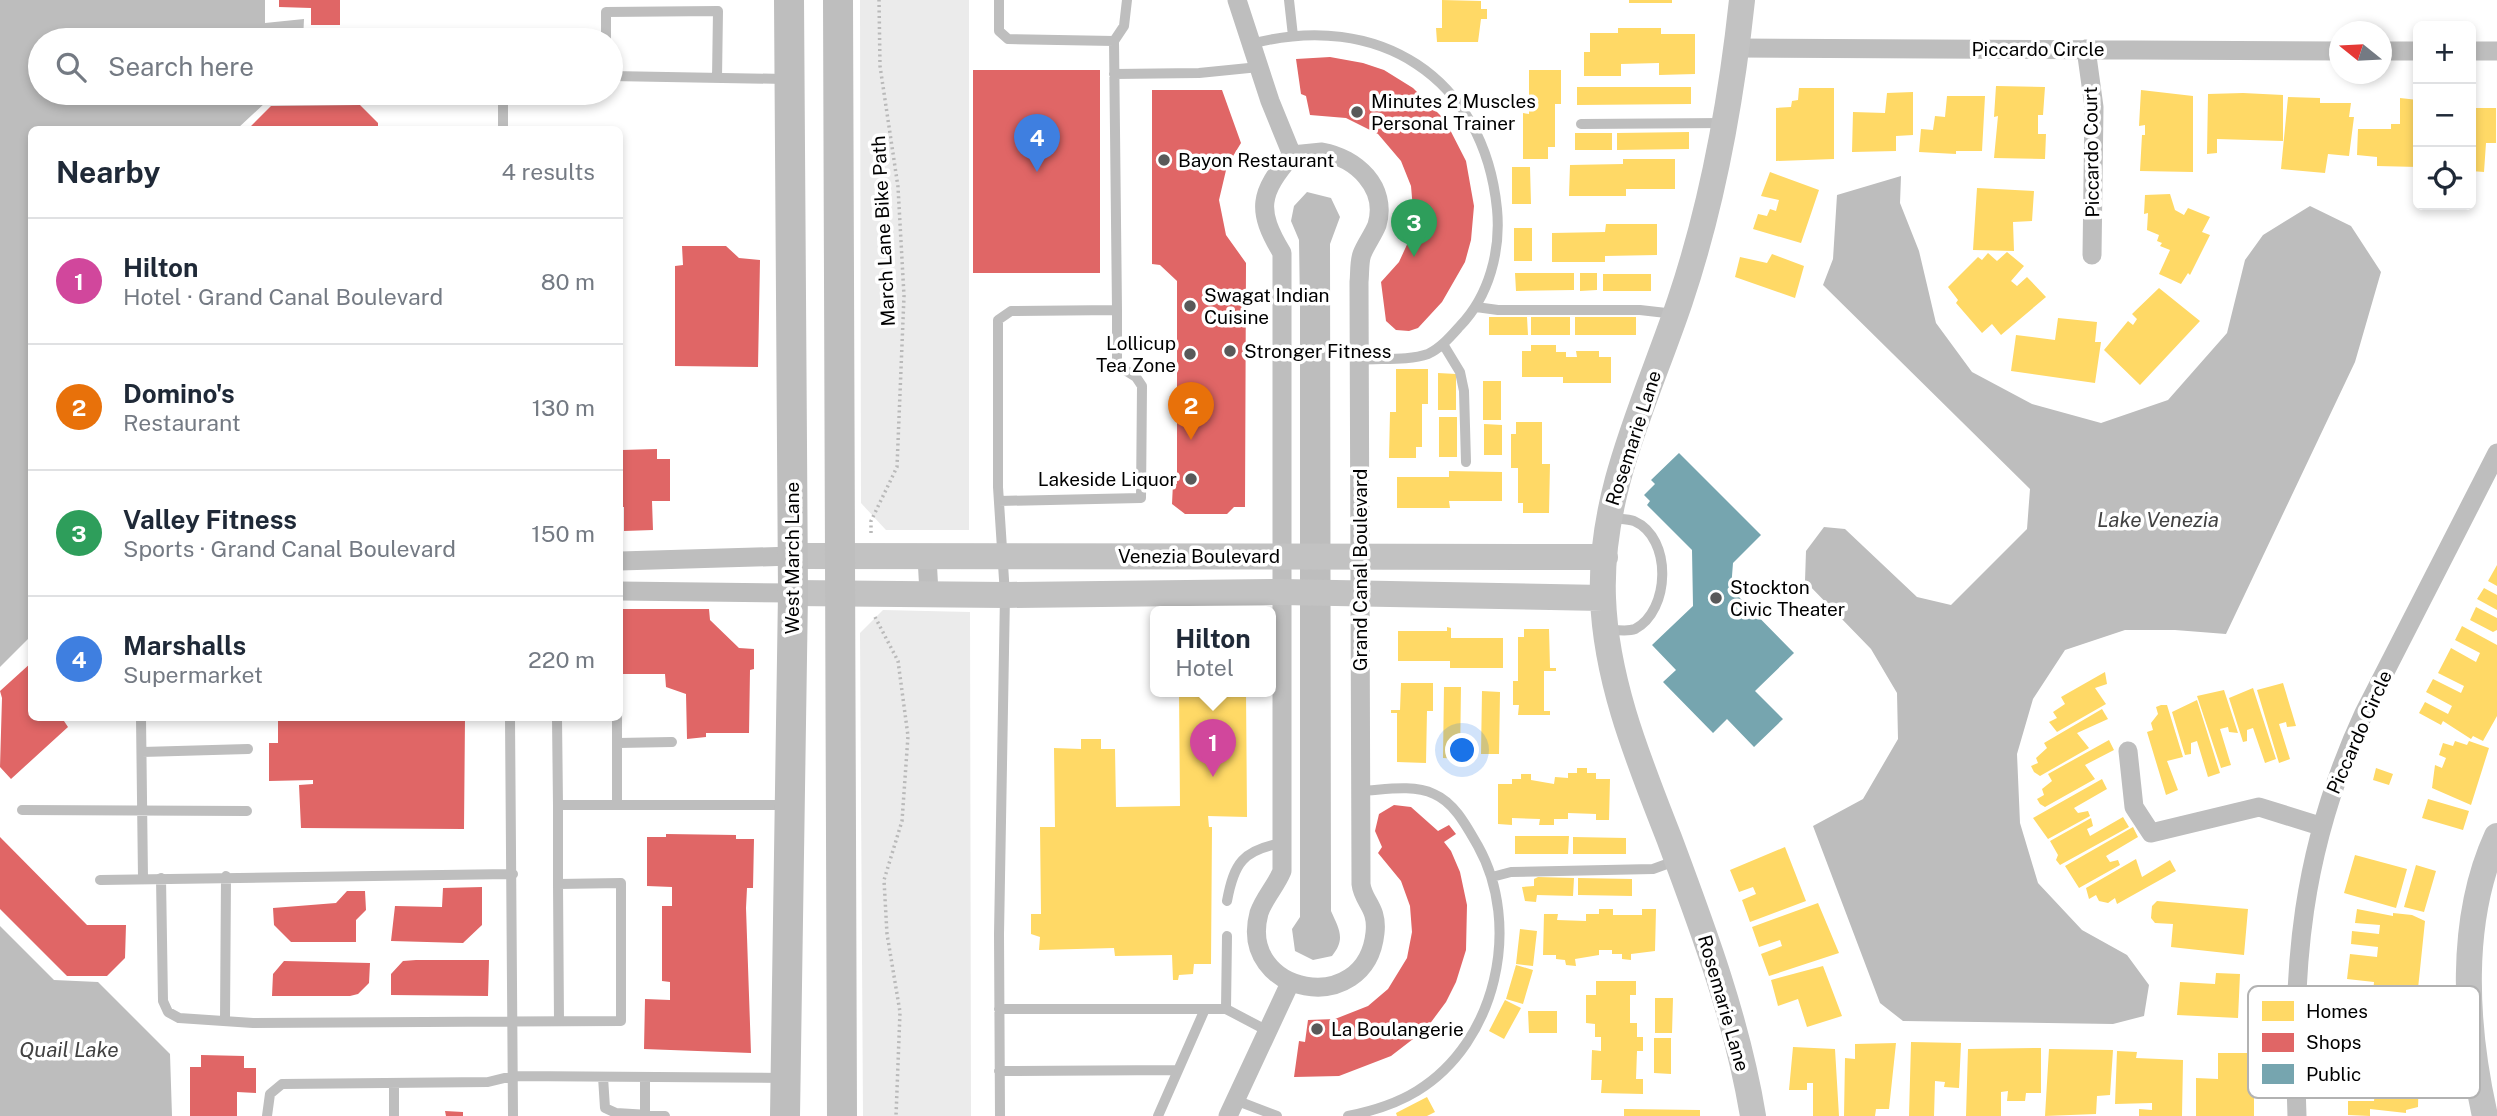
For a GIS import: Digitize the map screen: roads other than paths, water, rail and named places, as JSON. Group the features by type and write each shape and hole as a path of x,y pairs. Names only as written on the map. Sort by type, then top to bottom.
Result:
{"main road":[{"name":"West March Lane","path":"785,1116 793,593 789,0"},
{"path":"838,0 842,1116"}],"street":[{"path":"1231,1108 1290,983 1271,967 1263,955 1258,928 1265,900 1282,871 1282,253 1269,231 1264,203 1273,177 1292,155 1237,0"},
{"name":"Rosemarie Lane","path":"1742,0 1726,123 1707,210 1675,314 1619,471 1608,517 1603,598 1618,696 1727,1000 1746,1074 1753,1116"},
{"name":"Piccardo Circle","path":"1737,48 2329,51"},
{"name":"Piccardo Court","path":"2086,50 2094,107 2091,255"},
{"path":"2392,51 2413,51"},
{"path":"2476,51 2497,51"},
{"name":"Grand Canal Boulevard","path":"1290,983 1308,988 1335,985 1359,970 1373,945 1376,920 1372,904 1360,884 1359,360 1361,256 1376,227 1376,194 1367,174 1354,162 1322,152 1292,155"},
{"name":"Piccardo Circle","path":"2298,986 2303,905 2320,826 2345,753 2497,453"},
{"name":"Venezia Boulevard","path":"793,556 1605,557"},
{"path":"623,561 793,556"},
{"path":"927,557 929,593"},
{"path":"623,590 793,593"},
{"name":"Venezia Boulevard","path":"793,593 1005,596 1282,592 1603,598"},
{"path":"2129,751 2134,807 2151,833 2259,807 2320,826"},
{"path":"2469,986 2477,902 2497,836"},
{"path":"2480,1086 2485,1116"},
{"name":"Piccardo Circle","path":"2297,1098 2297,1116"}],"lane":[{"path":"999,0 999,32 1008,39 1115,41"},
{"path":"999,501 1141,498 1142,386 1136,377 1117,365 1114,74 1115,41 1124,26 1127,0"},
{"path":"1289,0 1293,36"},
{"path":"606,28 606,12 718,11 717,78"},
{"path":"1251,44 1293,36 1356,37 1382,47 1409,59 1436,77 1459,101 1478,135 1495,185 1498,218 1493,262 1476,307 1443,344 1428,354 1359,360"},
{"path":"1114,74 1199,73 1259,67"},
{"path":"623,76 790,79"},
{"path":"503,105 503,126"},
{"path":"1581,124 1726,123"},
{"path":"1476,307 1498,310 1640,310 1675,314"},
{"path":"1000,1116 1005,596 999,501 998,320 1011,311 1116,310"},
{"path":"1443,344 1460,372 1464,391 1466,462"},
{"path":"1607,629 1632,631 1650,618 1660,596 1662,565 1654,540 1635,522 1608,517"},
{"path":"141,721 143,878"},
{"path":"510,721 513,1116"},
{"path":"557,721 559,1021"},
{"path":"617,721 617,805"},
{"path":"618,743 672,742"},
{"path":"142,751 248,749"},
{"path":"1348,1116 1378,1110 1419,1090 1438,1074 1470,1035 1493,988 1499,960 1499,900 1492,877 1464,822 1435,794 1409,788 1361,791"},
{"path":"558,805 790,805"},
{"path":"22,810 247,811"},
{"path":"1227,901 1236,870 1250,852 1256,848 1282,843"},
{"path":"1492,877 1511,872 1653,869 1677,860"},
{"path":"100,880 226,876 513,874"},
{"path":"225,1021 226,876"},
{"path":"161,878 163,1001 168,1012 179,1018 225,1021 621,1021 621,883 558,884"},
{"path":"1226,1009 1227,936"},
{"path":"999,1009 1226,1009 1266,1030"},
{"path":"1158,1116 1205,1009"},
{"path":"999,1071 1177,1070"},
{"path":"267,1116 270,1094 282,1084 488,1082 513,1076 787,1079"},
{"path":"603,1077 605,1108 616,1113 665,1116"},
{"path":"645,1077 645,1115"},
{"path":"394,1083 394,1116"},
{"path":"1231,1108 1277,1116"}],"water":[{"path":"0,0 265,0 265,23 304,19 304,28 28,28 28,105 263,105 240,126 28,126 28,639 0,667"},
{"name":"Lake Venezia","path":"1901,176 1900,203 1919,251 1936,323 1972,372 2032,404 2101,423 2168,400 2227,333 2245,260 2263,235 2310,206 2351,226 2381,272 2355,362 2226,634 2125,630 2065,650 2033,699 2017,754 2020,823 2038,883 2082,930 2127,955 2149,985 2144,1016 2113,1024 1903,1021 1880,1003 1813,826 1863,799 1898,739 1897,693 1871,649 1805,581 1806,551 1824,527 1845,529 1917,597 1951,605 2027,529 2030,489 1823,285 1833,259 1837,195"},
{"path":"1307,192 1331,198 1340,217 1330,244 1331,911 1339,929 1340,939 1332,956 1313,960 1295,951 1292,929 1300,917 1300,306 1299,240 1291,221 1294,206"},
{"name":"Quail Lake","path":"0,926 54,980 98,982 170,1054 172,1116 0,1116"}],"place":[{"name":"Minutes 2 Muscles Personal Trainer","path":"1357,112"},
{"name":"Bayon Restaurant","path":"1164,160"},
{"name":"Marshalls","path":"1037,172"},
{"name":"Valley Fitness","path":"1414,257"},
{"name":"Swagat Indian Cuisine","path":"1190,306"},
{"name":"Stronger Fitness","path":"1230,351"},
{"name":"Lollicup Tea Zone","path":"1190,354"},
{"name":"Domino's","path":"1191,440"},
{"name":"Lakeside Liquor","path":"1191,479"},
{"name":"Stockton Civic Theater","path":"1716,598"},
{"name":"Hilton","path":"1213,777"},
{"name":"La Boulangerie","path":"1317,1029"}]}
